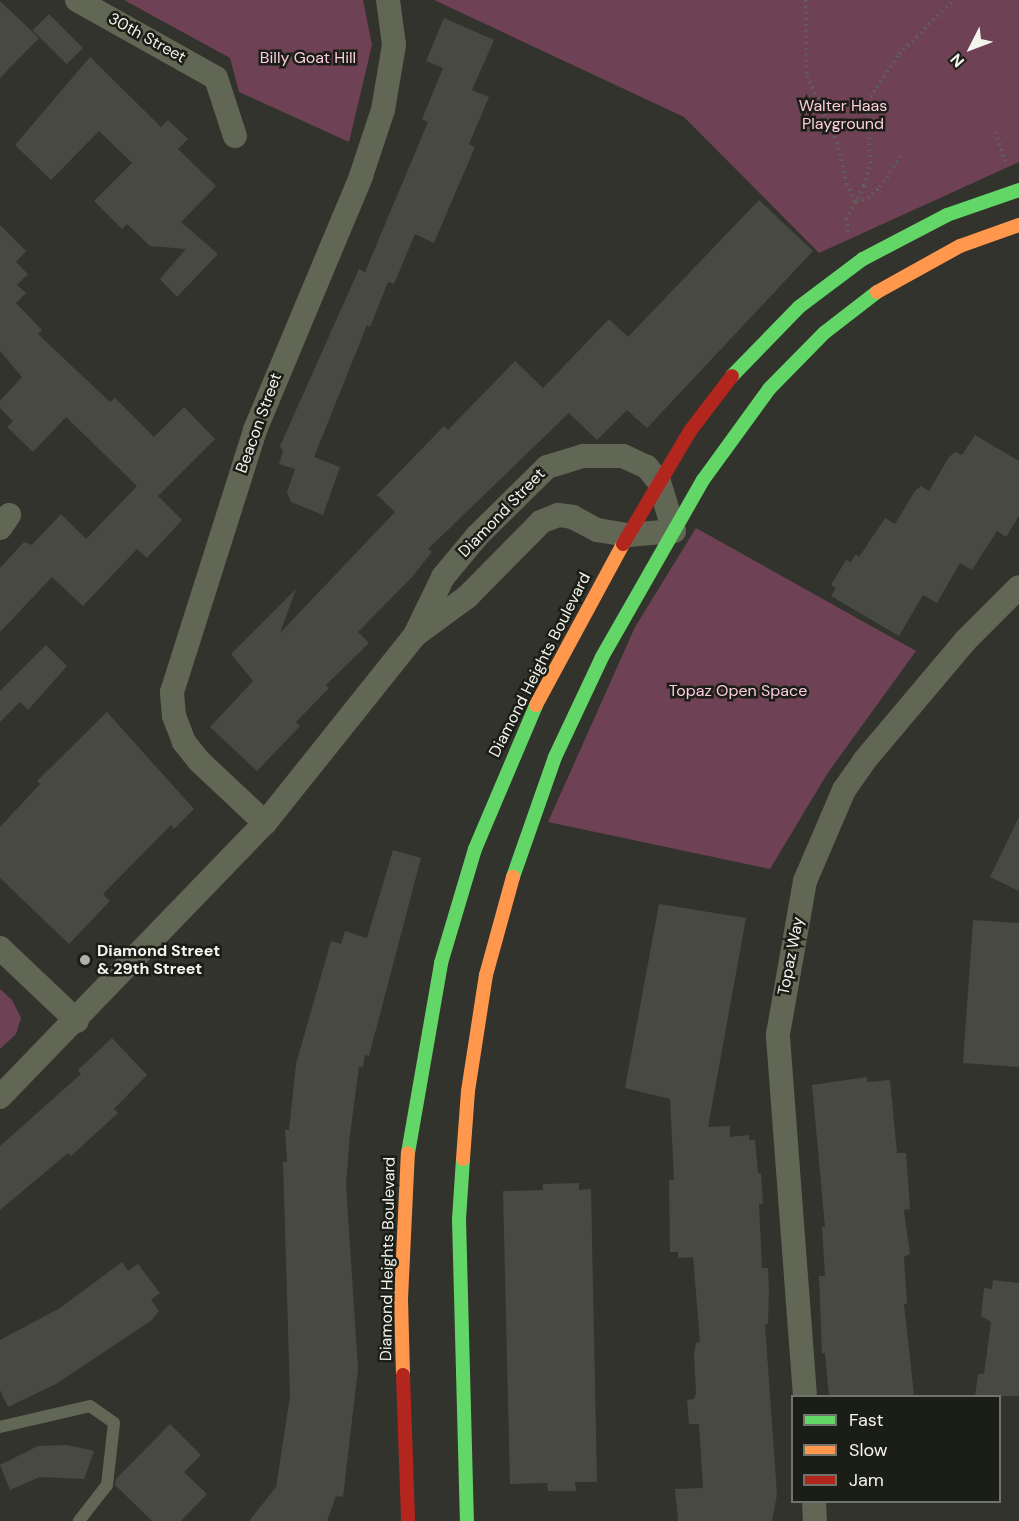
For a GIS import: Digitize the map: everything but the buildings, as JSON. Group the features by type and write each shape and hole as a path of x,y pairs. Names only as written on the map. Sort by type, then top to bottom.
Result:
{"main road":[{"name":"Diamond Heights Boulevard","path":"408,1521 403,1404 403,1217 417,1083 441,963 475,849 518,740 659,482 690,431 742,363 799,307 854,265 947,215 1019,190"},
{"path":"467,1521 459,1219 468,1091 486,975 518,860 555,757 602,657 674,531 746,418 824,333 885,286 918,266 960,246 1019,225"}],"street":[{"name":"30th Street","path":"77,0 216,78 235,136"},
{"name":"Beacon Street","path":"265,823 200,762 184,742 174,717 172,692 255,430 361,176 383,110 394,45 388,0"},
{"name":"Diamond Street","path":"0,1097 77,1021 265,823 415,635 443,577 477,536 547,467 583,456 623,456 647,466 659,482 674,531 628,535 597,530 573,517 558,515 541,522 467,597 415,635"},
{"name":"Topaz Way","path":"805,1395 778,1034 806,881 844,790 864,761 964,641 1019,587"},
{"path":"0,948 77,1021"},
{"path":"814,1503 815,1521"}],"lane":[{"path":"0,1427 90,1406 114,1423 107,1485 79,1521"}],"path":[{"path":"806,0 807,76 837,142 847,184 856,201"},
{"path":"854,265 846,219 856,201 870,163 866,120 871,93 900,54 954,0"},
{"path":"856,201 868,198 879,187 902,154"}],"green space":[{"name":"Billy Goat Hill","path":"124,0 363,0 372,45 349,142 239,92 230,58"},
{"name":"Walter Haas Playground","path":"434,0 1019,0 1019,162 819,253 684,117"},
{"name":"Topaz Open Space","path":"696,528 916,651 827,774 770,869 548,822 635,627"},
{"path":"0,989 12,1000 21,1018 16,1034 0,1049"}],"traffic: fast":[{"path":"732,376 799,307 863,259 947,215 1019,190"},
{"path":"513,877 555,757 602,657 703,480 769,389 824,333 877,292"},
{"path":"408,1153 441,963 475,849 536,705"},
{"path":"463,1159 459,1219 467,1521"}],"traffic: slow":[{"path":"877,292 960,246 1019,225"},
{"path":"536,705 623,544"},
{"path":"463,1159 468,1091 486,975 513,877"},
{"path":"403,1375 401,1299 408,1153"}],"traffic: jam":[{"path":"623,544 690,431 732,376"},
{"path":"403,1375 408,1521"}],"place":[{"name":"Diamond Street & 29th Street","path":"85,960"}]}
